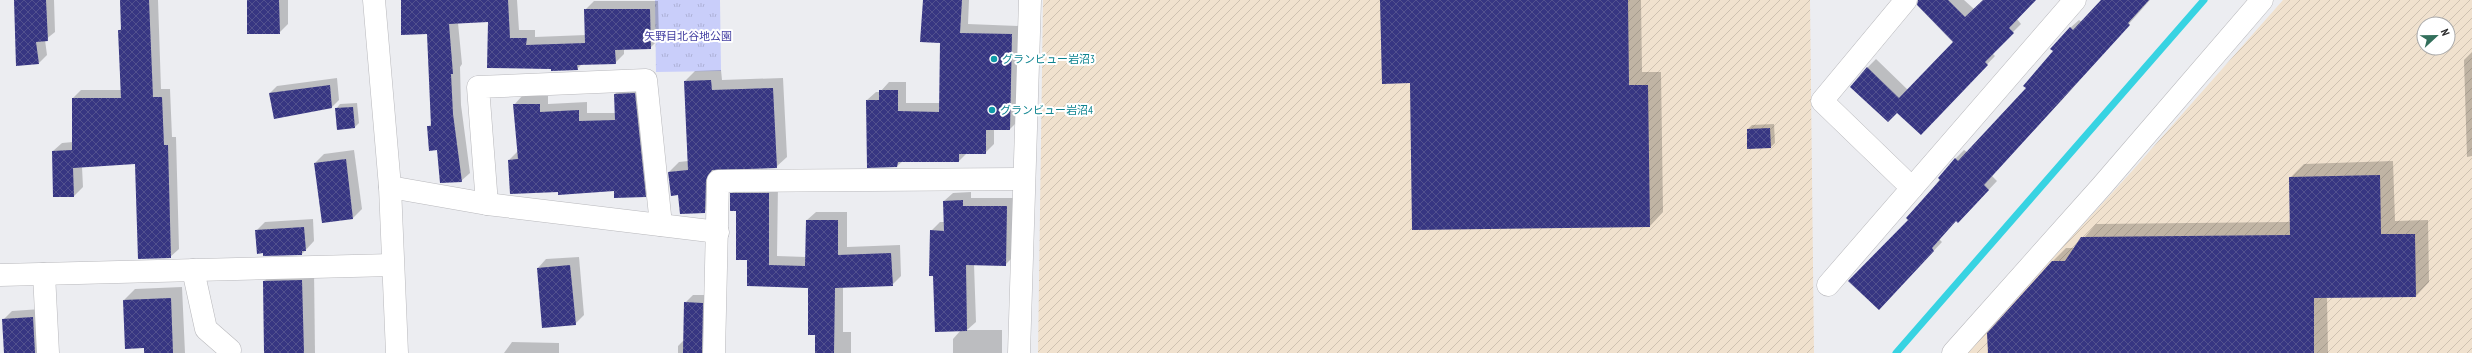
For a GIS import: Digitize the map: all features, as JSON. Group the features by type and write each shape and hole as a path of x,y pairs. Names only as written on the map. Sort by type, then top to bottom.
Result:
{"street":[{"path":"374,0 390,187 392,265 397,353"},
{"path":"1019,353 1030,0"},
{"path":"1906,0 1822,100 1912,188"},
{"path":"1828,285 2075,0"},
{"path":"1953,353 2101,187 2262,0"},
{"path":"486,204 478,87 646,80 661,225"},
{"path":"714,353 718,181 1024,180"},
{"path":"390,187 486,204 718,232"},
{"path":"0,275 392,265"},
{"path":"192,270 206,329 230,350"},
{"path":"44,274 48,353"}],"shaded area":[{"path":"1043,0 1810,0 1814,353 1038,353"},
{"path":"2283,0 2472,0 2472,353 1966,353 2132,171"}],"green space":[{"name":"矢野目北谷地公園","path":"655,0 720,0 721,71 656,72"}],"building":[{"path":"14,0 46,0 48,41 36,42 39,64 16,66"},
{"path":"120,0 149,0 153,97 162,97 164,145 168,145 171,258 138,259 135,164 73,168 74,197 53,197 52,151 72,150 72,98 121,98 118,30 121,30"},
{"path":"247,0 279,0 280,34 247,34"},
{"path":"401,0 508,0 510,38 527,38 526,45 585,43 584,9 650,9 651,49 615,50 616,64 577,65 578,70 551,71 551,69 487,68 488,22 449,24 453,74 451,74 453,114 462,182 440,183 437,150 429,151 427,126 431,126 427,34 401,35"},
{"path":"923,0 962,0 960,33 1012,34 1010,130 986,130 986,154 959,154 959,162 898,162 897,167 867,168 866,100 879,100 879,90 898,90 898,111 939,112 940,43 920,42"},
{"path":"1380,0 1628,0 1629,85 1648,85 1650,227 1412,230 1410,83 1382,84"},
{"path":"1918,0 1948,0 1965,17 1983,0 2036,0 2009,28 2014,33 1985,62 1988,65 1921,135 1897,113 1888,122 1850,87 1867,67 1899,98 1953,42 1917,5"},
{"path":"2101,0 2149,0 2128,23 2130,25 1984,185 1989,190 1958,223 1956,221 1932,248 1934,251 1879,310 1848,281 1908,220 1906,218 1940,180 1938,178 1955,158 1958,161 2026,88 2023,86 2053,51 2050,49 2070,27 2073,30"},
{"path":"711,80 712,90 773,88 777,168 712,170 706,180 705,213 680,214 678,195 671,196 668,172 688,170 684,81"},
{"path":"330,85 332,108 274,119 269,93"},
{"path":"635,93 646,197 614,198 614,191 558,195 558,192 510,194 508,160 518,159 513,104 540,104 540,112 579,110 579,121 615,120 614,94"},
{"path":"353,107 355,128 337,130 335,108"},
{"path":"1770,128 1771,148 1747,149 1747,129"},
{"path":"346,159 353,219 322,223 314,163"},
{"path":"2380,175 2381,234 2415,234 2416,297 2314,298 2314,353 1988,353 1987,333 2052,261 2065,261 2081,237 2290,235 2289,177"},
{"path":"730,193 769,193 769,265 805,266 806,220 838,220 838,255 891,253 893,286 835,288 834,353 815,353 815,335 808,335 808,288 747,286 747,260 736,260 736,211 730,211"},
{"path":"963,200 963,206 1007,206 1006,266 966,265 967,331 935,332 933,276 929,276 930,230 944,231 943,201"},
{"path":"304,227 306,251 302,251 302,255 263,256 263,253 257,254 255,230"},
{"path":"570,265 576,325 542,328 537,268"},
{"path":"302,280 304,353 264,353 263,281"},
{"path":"171,298 173,353 144,353 144,348 125,349 123,300"},
{"path":"684,302 703,303 702,353 683,353"},
{"path":"33,317 35,353 4,353 2,319"}],"waterway":[{"path":"1896,353 2204,0"}],"place":[{"name":"グランビュー岩沼3","path":"994,59"},
{"name":"グランビュー岩沼4","path":"992,110"}]}
